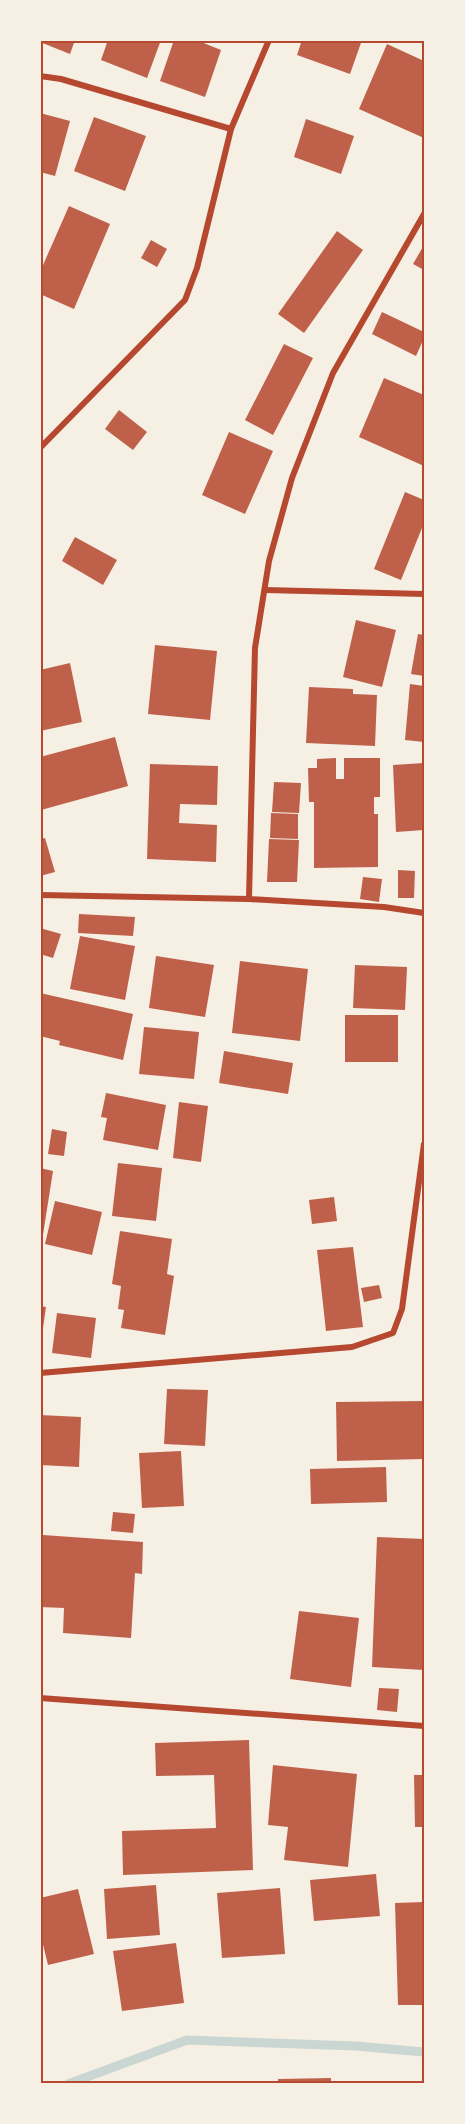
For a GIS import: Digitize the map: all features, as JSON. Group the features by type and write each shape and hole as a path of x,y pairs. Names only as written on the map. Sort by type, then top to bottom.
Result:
{"street":[{"path":"40,448 185,300 197,268 231,129 269,40"},
{"path":"40,76 61,79 231,129"},
{"path":"249,899 255,648 269,561 292,478 333,373 424,214"},
{"path":"265,590 424,594"},
{"path":"40,895 249,899 384,907 424,913"},
{"path":"40,1373 352,1347 393,1333 402,1309 424,1144"},
{"path":"40,1698 424,1726"}],"building":[{"path":"40,40 75,40 70,54 40,42"},
{"path":"108,40 161,40 147,78 101,60"},
{"path":"174,40 196,40 221,50 205,97 160,81"},
{"path":"302,40 362,40 350,74 297,55"},
{"path":"387,44 424,61 424,138 359,109"},
{"path":"40,113 70,121 55,176 40,172"},
{"path":"94,117 146,136 125,191 74,171"},
{"path":"306,119 354,136 341,174 294,157"},
{"path":"69,206 110,224 74,309 40,294 40,272"},
{"path":"337,231 363,250 304,333 278,314"},
{"path":"151,240 167,249 157,267 141,258"},
{"path":"424,245 424,270 413,264"},
{"path":"382,312 424,332 424,338 416,356 372,334"},
{"path":"284,344 313,358 273,435 245,420"},
{"path":"384,378 424,395 424,466 359,437"},
{"path":"119,410 147,432 133,450 105,429"},
{"path":"229,432 273,451 245,514 202,495"},
{"path":"405,492 424,500 424,523 401,580 374,569"},
{"path":"75,537 117,560 103,585 62,561"},
{"path":"356,620 396,630 382,687 343,677"},
{"path":"418,634 424,635 424,676 411,674"},
{"path":"155,645 217,651 210,720 148,714"},
{"path":"70,663 82,722 40,731 40,670"},
{"path":"410,684 424,686 424,742 405,740"},
{"path":"309,687 353,689 353,694 377,695 375,746 306,743"},
{"path":"115,737 128,786 41,810 40,757"},
{"path":"336,758 336,779 344,779 344,758 380,758 380,797 374,797 374,814 378,814 378,867 314,868 314,802 309,802 308,768 317,768 317,759"},
{"path":"424,763 424,830 396,832 393,765"},
{"path":"150,764 218,766 217,805 180,804 179,823 217,825 216,862 147,859"},
{"path":"274,782 301,783 299,813 272,812"},
{"path":"271,813 298,814 298,839 270,838"},
{"path":"45,838 55,872 40,876 40,839"},
{"path":"269,839 299,840 297,882 267,882"},
{"path":"398,870 415,871 414,898 398,898"},
{"path":"363,877 382,879 379,902 360,899"},
{"path":"79,914 135,917 133,936 78,933"},
{"path":"40,928 61,934 53,958 40,954"},
{"path":"80,936 135,946 125,1000 70,989"},
{"path":"156,956 214,965 205,1017 149,1008"},
{"path":"240,961 308,969 300,1041 232,1033"},
{"path":"355,965 407,967 405,1010 353,1008"},
{"path":"40,993 133,1014 123,1060 59,1045 60,1041 40,1036"},
{"path":"345,1015 398,1015 398,1062 345,1062"},
{"path":"144,1027 199,1032 194,1079 139,1074"},
{"path":"224,1051 293,1063 288,1094 219,1083"},
{"path":"106,1093 166,1105 158,1150 103,1140 107,1118 101,1117"},
{"path":"179,1102 208,1106 201,1162 173,1158"},
{"path":"52,1129 67,1132 64,1156 48,1154"},
{"path":"118,1163 162,1168 156,1221 112,1216"},
{"path":"40,1168 53,1171 42,1241 40,1241"},
{"path":"334,1197 337,1221 312,1224 309,1200"},
{"path":"55,1201 102,1212 92,1255 45,1244"},
{"path":"120,1231 172,1239 167,1274 174,1276 165,1335 121,1328 124,1310 118,1309 121,1286 112,1284"},
{"path":"353,1247 363,1327 326,1331 317,1250"},
{"path":"379,1285 382,1298 364,1302 361,1288"},
{"path":"40,1306 46,1307 42,1335 40,1335"},
{"path":"57,1313 96,1318 91,1358 52,1353"},
{"path":"167,1389 208,1390 205,1446 164,1444"},
{"path":"424,1401 424,1459 337,1461 336,1402"},
{"path":"40,1415 81,1417 79,1467 40,1465"},
{"path":"181,1451 184,1506 142,1508 139,1453"},
{"path":"386,1467 387,1502 311,1504 310,1469"},
{"path":"113,1512 135,1514 133,1533 111,1531"},
{"path":"43,1535 143,1542 142,1574 135,1573 131,1638 63,1633 64,1608 40,1607"},
{"path":"377,1537 424,1539 424,1670 372,1667"},
{"path":"299,1611 359,1618 351,1687 290,1679"},
{"path":"379,1688 399,1689 397,1712 377,1710"},
{"path":"249,1740 253,1870 123,1875 122,1831 216,1828 214,1775 156,1776 155,1743"},
{"path":"273,1765 357,1774 348,1867 284,1860 288,1827 268,1825"},
{"path":"414,1775 424,1775 424,1827 415,1827"},
{"path":"376,1874 380,1916 314,1921 310,1880"},
{"path":"156,1885 160,1935 107,1939 104,1889"},
{"path":"280,1888 285,1954 222,1958 217,1893"},
{"path":"78,1889 94,1954 48,1965 40,1932 40,1898"},
{"path":"424,1902 424,2005 398,2005 395,1903"},
{"path":"176,1943 184,2003 122,2011 113,1951"},
{"path":"331,2078 331,2084 278,2084 278,2079"}],"waterway":[{"path":"68,2084 187,2040 356,2046 424,2052"}]}
